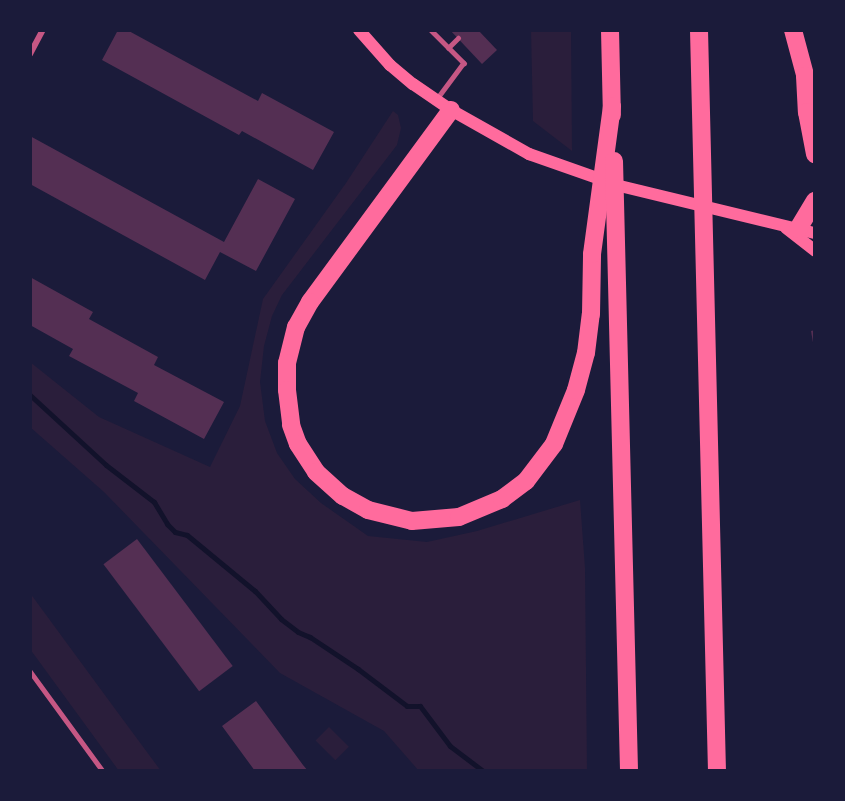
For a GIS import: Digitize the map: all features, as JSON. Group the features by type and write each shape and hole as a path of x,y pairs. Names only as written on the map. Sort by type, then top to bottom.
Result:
{"highway":[{"path":"610,30 629,771"},
{"path":"699,30 717,771"},
{"path":"793,30 805,76 815,101"},
{"path":"805,76 807,112 815,154"},
{"path":"443,105 310,302 292,339 287,363 291,424 298,444 316,472 343,496 362,506 381,514 412,521 459,517 502,499 536,470 554,444 576,390 588,343 592,254 612,106"},
{"path":"799,229 815,201"}],"main road":[{"path":"359,30 390,65 443,105 514,147 548,162 620,186 799,229 815,251"}],"street":[{"path":"30,54 44,30"}],"lane":[{"path":"431,30 464,63 443,105"},
{"path":"448,48 458,39"},
{"path":"30,671 103,771"}],"shaded area":[{"path":"531,30 571,30 572,151 533,121"},
{"path":"393,111 398,115 401,128 397,145 282,295 272,316 264,346 260,382 265,421 277,453 295,479 321,503 368,536 427,542 477,531 580,500 585,568 587,771 419,771 384,731 280,673 104,492 30,427 30,362 99,417 210,467 240,406 263,299 346,183"},
{"path":"30,593 161,771 119,771 30,649"},
{"path":"329,727 349,747 335,760 316,740"}],"building":[{"path":"118,30 127,30 258,101 262,93 334,132 313,170 242,131 239,135 102,60"},
{"path":"450,30 478,30 497,50 482,64"},
{"path":"30,136 224,242 258,179 295,199 256,271 220,252 205,280 30,184"},
{"path":"30,277 93,312 89,319 158,357 154,365 224,402 204,439 134,401 138,393 69,356 73,349 30,325"},
{"path":"815,330 815,348 814,348 811,331"},
{"path":"137,539 233,666 199,691 103,564"},
{"path":"256,701 308,771 255,771 222,726"}],"waterway":[{"path":"30,395 106,465 154,502 167,524 175,532 187,535 255,591 281,619 298,632 310,637 358,669 407,706 420,706 450,746 483,771"}]}
